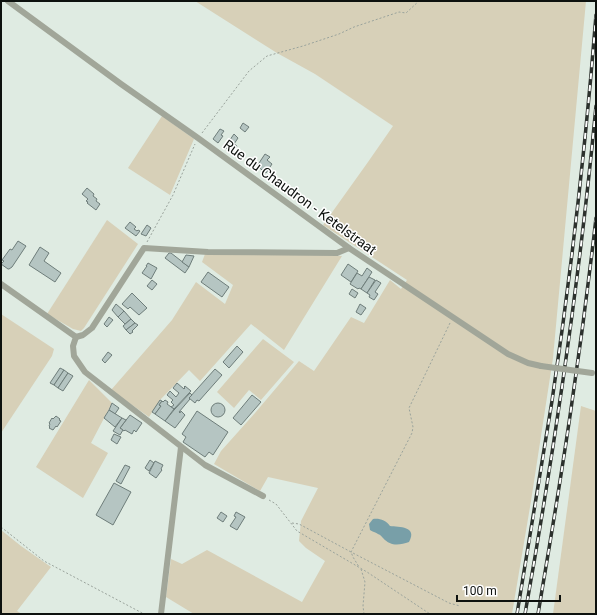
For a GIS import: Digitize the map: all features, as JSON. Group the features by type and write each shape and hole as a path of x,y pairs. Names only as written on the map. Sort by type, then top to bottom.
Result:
{"street":[{"name":"Rue du Chaudron - Ketelstraat","path":"8,1 349,248 508,354 528,363 541,366 594,373"},
{"path":"76,337 83,335 92,328 144,248 208,252 337,253 349,248"},
{"path":"1,284 76,337"},
{"path":"76,337 73,346 74,356 85,372 205,465 263,496"},
{"path":"161,614 181,447"}],"path":[{"path":"144,248 172,195 195,143 249,71 268,56 339,34 354,27 399,12 406,13 419,1"},
{"path":"351,552 412,433 413,427 409,408 453,317"},
{"path":"263,496 276,504 297,531 361,568 430,614"},
{"path":"291,523 299,524 448,603 460,606"},
{"path":"1,527 44,561 144,614"},
{"path":"351,552 361,568 365,582 363,606 364,614"}],"shaded area":[{"path":"195,1 586,1 553,358 512,614 194,614 166,597 171,559 182,564 207,550 302,602 325,561 306,548 299,541 301,521 318,488 268,477 260,491 214,464 221,451 299,361 314,371 351,317 364,323 390,280 401,289 407,280 323,225 393,126 315,74 277,53"},
{"path":"162,116 194,139 170,195 128,168"},
{"path":"107,220 138,244 84,328 81,331 73,329 47,314"},
{"path":"205,254 312,254 342,256 284,350 251,324 200,381 189,370 160,400 149,417 111,390 172,320 196,282 225,304 233,285 202,262"},
{"path":"1,314 54,349 52,356 1,433"},
{"path":"263,339 294,362 261,400 249,390 234,408 217,392"},
{"path":"89,380 112,403 91,443 108,453 83,498 36,467"},
{"path":"581,406 596,411 596,614 553,614"},
{"path":"1,530 51,567 17,611 22,614 1,614"}],"water":[{"path":"373,519 382,520 390,526 406,528 411,533 409,542 402,544 389,543 380,535 370,530 369,524"}],"building":[{"path":"243,123 249,127 245,132 240,128"},
{"path":"220,129 224,131 221,135 223,136 218,143 213,139"},
{"path":"234,134 238,138 234,144 237,146 232,153 225,147"},
{"path":"265,154 270,157 267,160 272,164 266,173 257,166"},
{"path":"87,188 94,194 93,196 97,199 96,201 100,204 96,210 87,203 88,202 86,201 88,199 82,194"},
{"path":"130,222 136,227 134,229 140,231 136,236 125,228"},
{"path":"147,225 151,228 146,236 141,234"},
{"path":"18,241 26,246 12,267 8,269 1,264 4,261 2,260 10,249 12,250"},
{"path":"40,247 49,253 44,261 61,273 55,282 29,265"},
{"path":"169,253 189,267 185,273 165,258"},
{"path":"186,255 194,256 189,267 182,262"},
{"path":"148,263 157,268 151,279 142,273"},
{"path":"348,264 358,271 351,282 341,275"},
{"path":"367,268 372,272 361,289 358,289 350,284 357,273 362,276"},
{"path":"208,272 229,287 222,297 201,282"},
{"path":"369,277 375,280 367,293 361,289"},
{"path":"152,280 157,284 152,290 147,286"},
{"path":"376,280 381,283 375,292 378,294 374,300 369,297 370,295 367,293"},
{"path":"352,289 358,293 355,298 349,294"},
{"path":"132,293 147,308 139,315 130,307 128,309 122,304"},
{"path":"116,304 124,311 118,317 112,310"},
{"path":"360,304 366,308 361,315 356,312"},
{"path":"124,311 131,319 125,324 118,317"},
{"path":"109,317 113,320 107,327 104,324"},
{"path":"131,319 135,323 126,330 123,326"},
{"path":"135,323 138,325 130,334 126,330"},
{"path":"237,346 243,352 229,368 223,362"},
{"path":"108,352 112,355 105,363 102,360"},
{"path":"60,368 64,370 54,385 50,383"},
{"path":"215,369 222,375 199,401 197,400 195,403 189,398"},
{"path":"64,370 68,373 58,388 54,385"},
{"path":"68,373 73,376 63,391 58,388"},
{"path":"177,383 184,389 185,386 191,391 174,409 171,407 174,405 171,402 173,400 167,395 170,391 176,397 179,393 173,388"},
{"path":"190,393 192,395 189,398 190,399 179,412 180,413 181,411 185,415 175,428 165,421"},
{"path":"252,395 261,402 241,425 233,418"},
{"path":"160,400 162,401 159,405 161,406 155,414 152,412"},
{"path":"165,400 168,402 167,404 174,409 165,421 155,414 161,406 159,405"},
{"path":"112,403 119,408 115,414 109,410"},
{"path":"215,403 221,403 225,407 225,413 221,417 215,417 211,413 211,407"},
{"path":"109,410 122,418 115,427 104,418"},
{"path":"197,411 228,432 213,455 209,452 205,457 183,442 186,437 182,434"},
{"path":"130,415 142,423 136,432 134,430 132,434 120,428"},
{"path":"56,416 61,421 53,430 49,428 49,423 52,418 53,419"},
{"path":"122,418 126,420 120,428 123,430 120,435 113,431"},
{"path":"114,434 121,437 117,444 111,440"},
{"path":"150,460 154,463 149,471 145,468"},
{"path":"155,461 163,465 162,470 156,478 149,473"},
{"path":"125,465 130,467 121,484 116,481"},
{"path":"114,483 131,492 113,525 96,515"},
{"path":"221,512 227,516 223,522 217,518"},
{"path":"236,512 245,517 237,530 230,526 236,517 234,516"}],"railway":[{"path":"517,614 559,353 583,160 596,15"},
{"path":"525,614 566,361 590,170 596,106"},
{"path":"538,614 568,429 596,218"}]}
